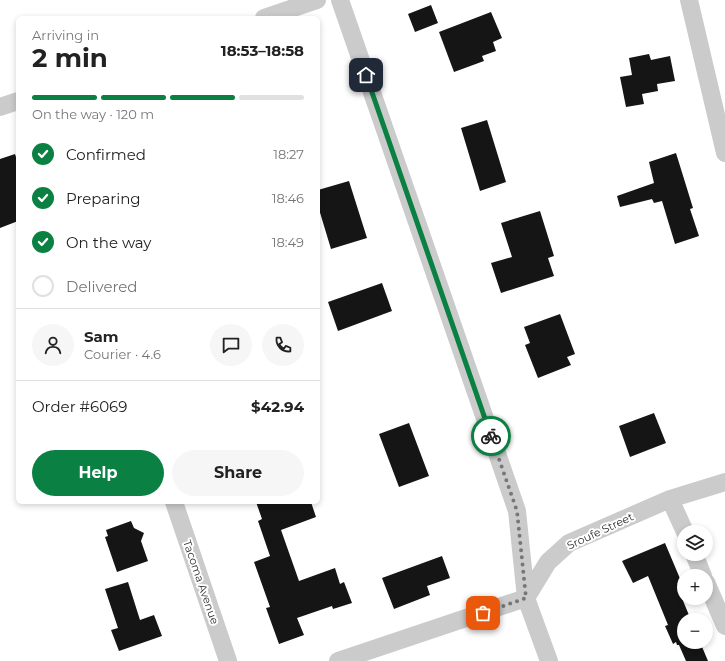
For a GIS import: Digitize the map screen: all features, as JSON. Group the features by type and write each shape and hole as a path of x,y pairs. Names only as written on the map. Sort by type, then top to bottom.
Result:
{"street":[{"path":"270,16 317,0"},
{"path":"340,0 517,511 526,598 549,661"},
{"path":"689,0 725,153"},
{"path":"0,107 16,102"},
{"name":"Sroufe Street","path":"526,598 548,562 569,543 670,499 725,482"},
{"path":"670,499 681,525"},
{"name":"Tacoma Avenue","path":"175,504 228,661"},
{"path":"338,661 526,598"},
{"path":"713,598 725,626"}],"building":[{"path":"431,5 438,23 415,32 408,14"},
{"path":"491,12 502,38 493,42 496,51 482,56 484,61 454,72 439,32"},
{"path":"649,54 651,60 670,56 675,81 657,84 658,91 642,94 644,104 626,107 620,77 632,75 629,58"},
{"path":"487,120 506,182 480,191 461,128"},
{"path":"676,153 693,208 690,209 699,236 675,244 662,201 654,203 652,199 620,207 617,196 654,183 649,162"},
{"path":"15,154 16,157 16,222 0,228 0,159"},
{"path":"349,181 367,238 331,249 320,213 320,189"},
{"path":"540,211 554,256 548,258 554,276 501,293 491,263 512,257 501,223"},
{"path":"382,283 392,311 338,331 328,302"},
{"path":"560,314 575,354 567,357 571,365 538,378 525,345 530,343 524,327"},
{"path":"654,413 666,443 630,457 619,426"},
{"path":"409,423 429,476 399,487 379,434"},
{"path":"257,504 312,504 316,517 281,530 299,581 335,568 340,584 344,582 352,603 333,609 332,606 297,618 304,635 279,644 266,608 270,607 254,562 270,556 258,521 262,519"},
{"path":"131,521 134,528 144,533 141,541 148,561 117,572 105,537 108,536 106,530"},
{"path":"665,543 677,571 677,605 685,605 688,613 677,613 677,645 676,642 673,644 665,626 668,625 648,576 633,583 622,561"},
{"path":"442,556 450,578 427,586 430,595 394,609 382,578"},
{"path":"128,582 140,620 154,615 162,636 119,651 111,630 118,628 105,589"},
{"path":"681,649 703,649 708,661 686,661"}],"way so far":[{"path":"483,613 526,598 517,511 491,436"}],"route":[{"path":"366,75 491,436"}]}
